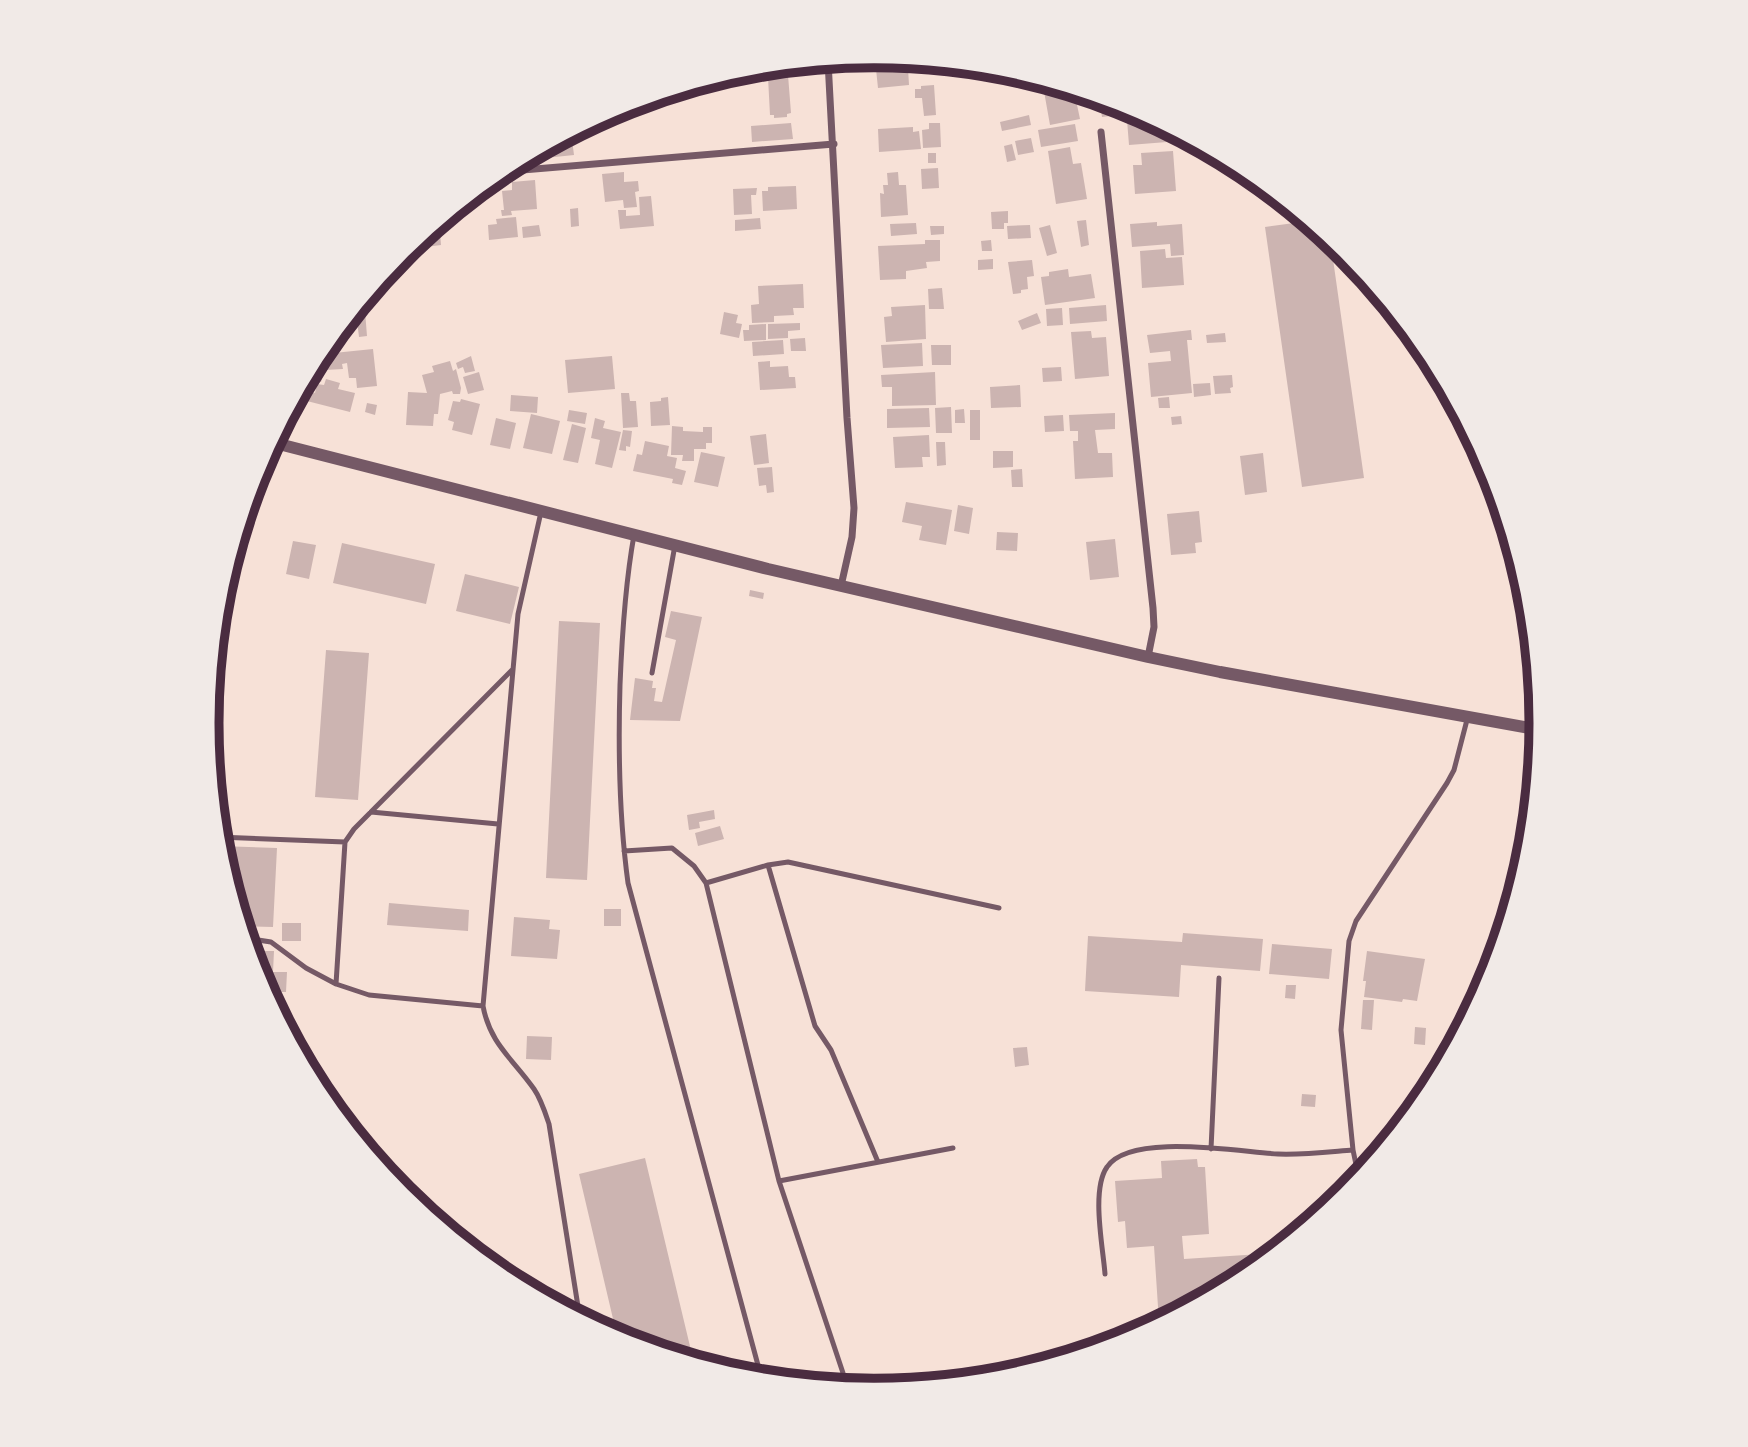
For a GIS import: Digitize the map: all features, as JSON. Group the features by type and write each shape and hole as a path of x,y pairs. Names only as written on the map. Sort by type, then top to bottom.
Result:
{"street":[{"path":"829,70 854,508 852,537 841,586"},
{"path":"1101,132 1153,607 1154,628 1148,657"},
{"path":"524,170 834,144"},
{"path":"281,445 841,586 1148,657 1529,728"}],"lane":[{"path":"541,512 518,614 483,1006 486,1023 494,1039 534,1089 549,1124 578,1308"},
{"path":"634,535 622,633 619,722 618,784 624,851 635,912 759,1368"},
{"path":"652,673 675,545"},
{"path":"336,984 345,842 370,812 513,668"},
{"path":"1356,1167 1341,1030 1352,929 1447,783 1456,763 1468,716"},
{"path":"370,812 498,824"},
{"path":"229,837 345,842"},
{"path":"624,851 666,846 672,848 694,866 706,883 779,1181 845,1378"},
{"path":"706,883 768,865 788,863 999,908"},
{"path":"768,865 815,1026 831,1050 878,1162"},
{"path":"256,940 271,942 306,968 336,984 369,995 483,1006"},
{"path":"1211,1149 1219,978"},
{"path":"1105,1274 1099,1199 1101,1181 1107,1167 1117,1157 1132,1150 1152,1147 1280,1154 1353,1150"},
{"path":"779,1181 953,1148"}],"building":[{"path":"876,69 908,70 909,85 878,88"},
{"path":"788,75 791,113 787,114 787,117 774,118 774,115 770,115 768,77"},
{"path":"934,85 936,115 924,116 922,98 915,98 915,89"},
{"path":"1044,91 1076,100 1080,119 1050,125"},
{"path":"1101,109 1111,113 1110,116 1102,117"},
{"path":"1029,115 1031,125 1002,131 1000,122"},
{"path":"1127,120 1167,137 1167,142 1129,145"},
{"path":"791,123 793,139 752,142 751,126"},
{"path":"929,123 940,123 941,147 923,148 922,130 929,129"},
{"path":"1075,124 1078,141 1041,147 1038,130"},
{"path":"913,127 913,132 919,131 921,149 879,152 878,129"},
{"path":"1031,138 1034,152 1018,155 1015,141"},
{"path":"572,142 574,155 542,158"},
{"path":"1012,144 1016,160 1007,162 1004,146"},
{"path":"1070,147 1073,164 1081,163 1087,199 1056,204 1048,151"},
{"path":"1173,151 1176,191 1135,194 1133,165 1142,165 1141,153"},
{"path":"928,153 936,153 936,163 928,163"},
{"path":"938,168 939,188 922,189 921,169"},
{"path":"624,172 624,182 638,181 639,191 635,192 637,207 624,208 623,200 605,202 602,174"},
{"path":"898,172 899,185 906,185 908,215 881,217 880,193 884,194 883,185 888,185 887,173"},
{"path":"535,180 537,209 511,211 512,215 502,216 502,191 512,190 512,182"},
{"path":"796,186 797,209 763,211 762,191 768,191 768,187"},
{"path":"757,188 756,195 751,195 752,214 734,215 733,189"},
{"path":"651,196 654,226 620,229 618,210 626,210 626,216 640,215 639,197"},
{"path":"578,208 579,226 571,227 570,209"},
{"path":"1008,211 1008,223 1004,223 1004,229 992,229 991,212"},
{"path":"516,217 518,237 489,240 488,225 497,224 496,219"},
{"path":"760,218 761,229 735,231 735,220"},
{"path":"1086,220 1089,245 1081,247 1077,221"},
{"path":"1157,222 1157,226 1182,224 1184,255 1171,256 1170,244 1132,247 1130,224"},
{"path":"916,223 917,234 891,236 890,224"},
{"path":"1296,223 1333,256 1364,478 1302,487 1265,227"},
{"path":"539,225 541,236 523,238 522,227"},
{"path":"1030,225 1031,238 1008,239 1007,226"},
{"path":"1050,225 1057,253 1047,256 1039,228"},
{"path":"930,226 944,226 944,234 931,235"},
{"path":"440,233 441,245 425,247"},
{"path":"925,240 940,240 940,261 926,262 927,268 906,271 906,279 880,280 878,246 925,244"},
{"path":"991,240 992,251 982,251 981,241"},
{"path":"1165,249 1166,258 1182,257 1184,285 1142,288 1140,251"},
{"path":"993,259 993,269 978,270 978,260"},
{"path":"1032,260 1034,276 1027,277 1028,289 1013,294 1008,262"},
{"path":"1068,269 1069,277 1091,274 1095,298 1045,305 1041,277 1049,276 1049,272"},
{"path":"803,284 804,308 793,308 794,315 774,316 774,322 752,323 751,305 759,304 758,286"},
{"path":"942,288 944,309 929,309 928,289"},
{"path":"925,305 926,339 886,342 884,317 892,316 891,307"},
{"path":"1106,305 1107,321 1070,324 1069,308"},
{"path":"1062,308 1063,325 1047,326 1046,309"},
{"path":"365,311 367,336 359,337 357,321"},
{"path":"724,312 738,315 736,323 742,324 739,338 720,334"},
{"path":"1037,313 1041,323 1022,330 1018,321"},
{"path":"800,323 800,330 788,331 788,338 768,339 768,324"},
{"path":"766,324 766,340 744,341 743,330 749,330 749,325"},
{"path":"1191,330 1192,340 1187,340 1192,393 1151,397 1148,363 1171,361 1170,351 1150,353 1147,335"},
{"path":"1091,331 1092,338 1106,337 1109,376 1075,379 1071,332"},
{"path":"1225,333 1226,342 1207,343 1206,335"},
{"path":"805,338 806,351 791,351 790,339"},
{"path":"783,340 784,354 753,356 752,342"},
{"path":"922,343 923,366 883,368 881,345"},
{"path":"931,345 951,345 951,365 932,365"},
{"path":"373,349 377,386 357,388 356,378 349,378 347,363 342,364 343,369 325,370 333,353"},
{"path":"471,356 475,371 465,373 463,367 458,369 456,363"},
{"path":"612,356 615,389 568,393 565,360"},
{"path":"450,361 453,371 456,369 460,394 453,394 452,391 440,394 438,414 434,414 433,426 406,425 408,392 427,393 422,375 434,372 432,366"},
{"path":"770,361 770,367 788,366 789,377 795,377 796,388 760,390 758,362"},
{"path":"1061,367 1062,381 1043,382 1042,368"},
{"path":"323,369 325,369 321,382 316,381"},
{"path":"479,372 484,390 468,394 463,377"},
{"path":"935,372 936,405 892,406 892,387 882,387 881,375"},
{"path":"1232,375 1231,393 1215,394 1213,376"},
{"path":"326,379 340,383 338,389 355,393 350,412 305,400 310,391 315,393 317,384 324,385"},
{"path":"1210,383 1211,395 1194,397 1193,384"},
{"path":"1020,385 1021,407 991,408 990,387"},
{"path":"621,393 629,393 630,401 636,401 638,427 623,428"},
{"path":"511,395 538,397 537,413 510,411"},
{"path":"668,397 670,425 651,426 650,402"},
{"path":"1169,397 1170,408 1159,408 1158,398"},
{"path":"461,399 480,404 472,435 452,430 454,422 448,420 453,401 460,402"},
{"path":"367,403 377,405 375,415 365,412"},
{"path":"951,407 952,433 936,433 935,408"},
{"path":"929,408 930,427 887,428 887,409"},
{"path":"964,409 965,423 955,423 955,410"},
{"path":"569,410 587,413 585,424 567,421"},
{"path":"970,410 980,410 980,440 970,440"},
{"path":"1115,413 1115,429 1095,430 1098,453 1112,453 1113,477 1075,479 1073,441 1078,441 1078,431 1070,431 1069,415"},
{"path":"531,414 560,421 552,454 523,448"},
{"path":"1063,415 1064,431 1045,432 1044,416"},
{"path":"1181,416 1182,424 1172,425 1171,417"},
{"path":"496,418 516,423 510,449 490,445"},
{"path":"595,418 605,421 603,428 621,432 612,468 595,464 600,440 591,438"},
{"path":"572,424 586,428 578,463 563,460"},
{"path":"672,426 683,427 683,431 703,432 703,427 712,427 712,443 706,443 706,449 694,449 694,461 682,461 683,455 671,455"},
{"path":"623,430 632,431 630,447 626,446 626,451 619,450"},
{"path":"766,434 769,463 754,465 750,436"},
{"path":"929,435 930,457 922,457 923,467 895,468 893,437"},
{"path":"645,441 669,446 667,456 677,458 675,468 686,471 682,485 672,483 673,479 633,471 637,454 642,455"},
{"path":"936,442 945,442 946,465 937,466"},
{"path":"993,451 1013,451 1013,467 993,468"},
{"path":"701,452 725,457 718,487 694,482"},
{"path":"1263,453 1267,492 1245,495 1240,456"},
{"path":"772,467 774,492 767,493 766,485 759,486 757,468"},
{"path":"1022,469 1023,487 1012,487 1011,470"},
{"path":"906,502 952,510 946,545 919,540 922,526 902,522"},
{"path":"958,505 973,508 969,534 954,531"},
{"path":"1199,511 1202,542 1195,543 1196,553 1171,555 1167,514"},
{"path":"997,532 1018,533 1017,551 996,550"},
{"path":"1115,539 1119,577 1090,580 1086,542"},
{"path":"293,541 316,545 309,579 286,574"},
{"path":"342,543 435,564 426,604 333,583"},
{"path":"465,574 519,587 510,624 456,611"},
{"path":"750,590 764,593 763,599 749,596"},
{"path":"671,611 702,617 680,721 630,720 635,678 653,681 652,688 656,688 654,701 662,702 676,640 665,637"},
{"path":"559,621 600,623 587,880 546,878"},
{"path":"326,650 369,653 358,800 315,797"},
{"path":"714,810 715,819 699,822 700,828 689,830 687,815"},
{"path":"720,826 724,839 698,846 695,833"},
{"path":"230,846 277,848 273,927 252,926"},
{"path":"389,903 469,910 468,931 387,925"},
{"path":"604,909 621,909 621,926 604,926"},
{"path":"514,917 550,920 549,929 560,930 557,959 511,956"},
{"path":"282,923 301,923 301,941 282,941"},
{"path":"1183,933 1263,939 1260,971 1181,965 1179,997 1085,991 1088,936 1182,942"},
{"path":"1272,944 1332,949 1329,979 1269,974"},
{"path":"260,951 274,951 273,972 287,972 286,992 277,992"},
{"path":"1367,951 1425,959 1417,1001 1403,999 1402,1002 1364,997"},
{"path":"1286,985 1296,985 1295,999 1285,998"},
{"path":"1363,1000 1374,1000 1372,1030 1361,1029"},
{"path":"1415,1027 1426,1028 1425,1045 1414,1044"},
{"path":"527,1036 552,1037 551,1060 526,1059"},
{"path":"1027,1047 1029,1065 1015,1067 1013,1048"},
{"path":"1302,1094 1316,1095 1315,1107 1301,1106"},
{"path":"645,1158 691,1352 614,1325 579,1174"},
{"path":"1197,1159 1198,1167 1205,1167 1209,1234 1182,1236 1184,1259 1257,1254 1202,1291 1186,1295 1186,1299 1158,1314 1154,1246 1127,1248 1125,1221 1118,1222 1115,1181 1162,1178 1161,1161"}]}
